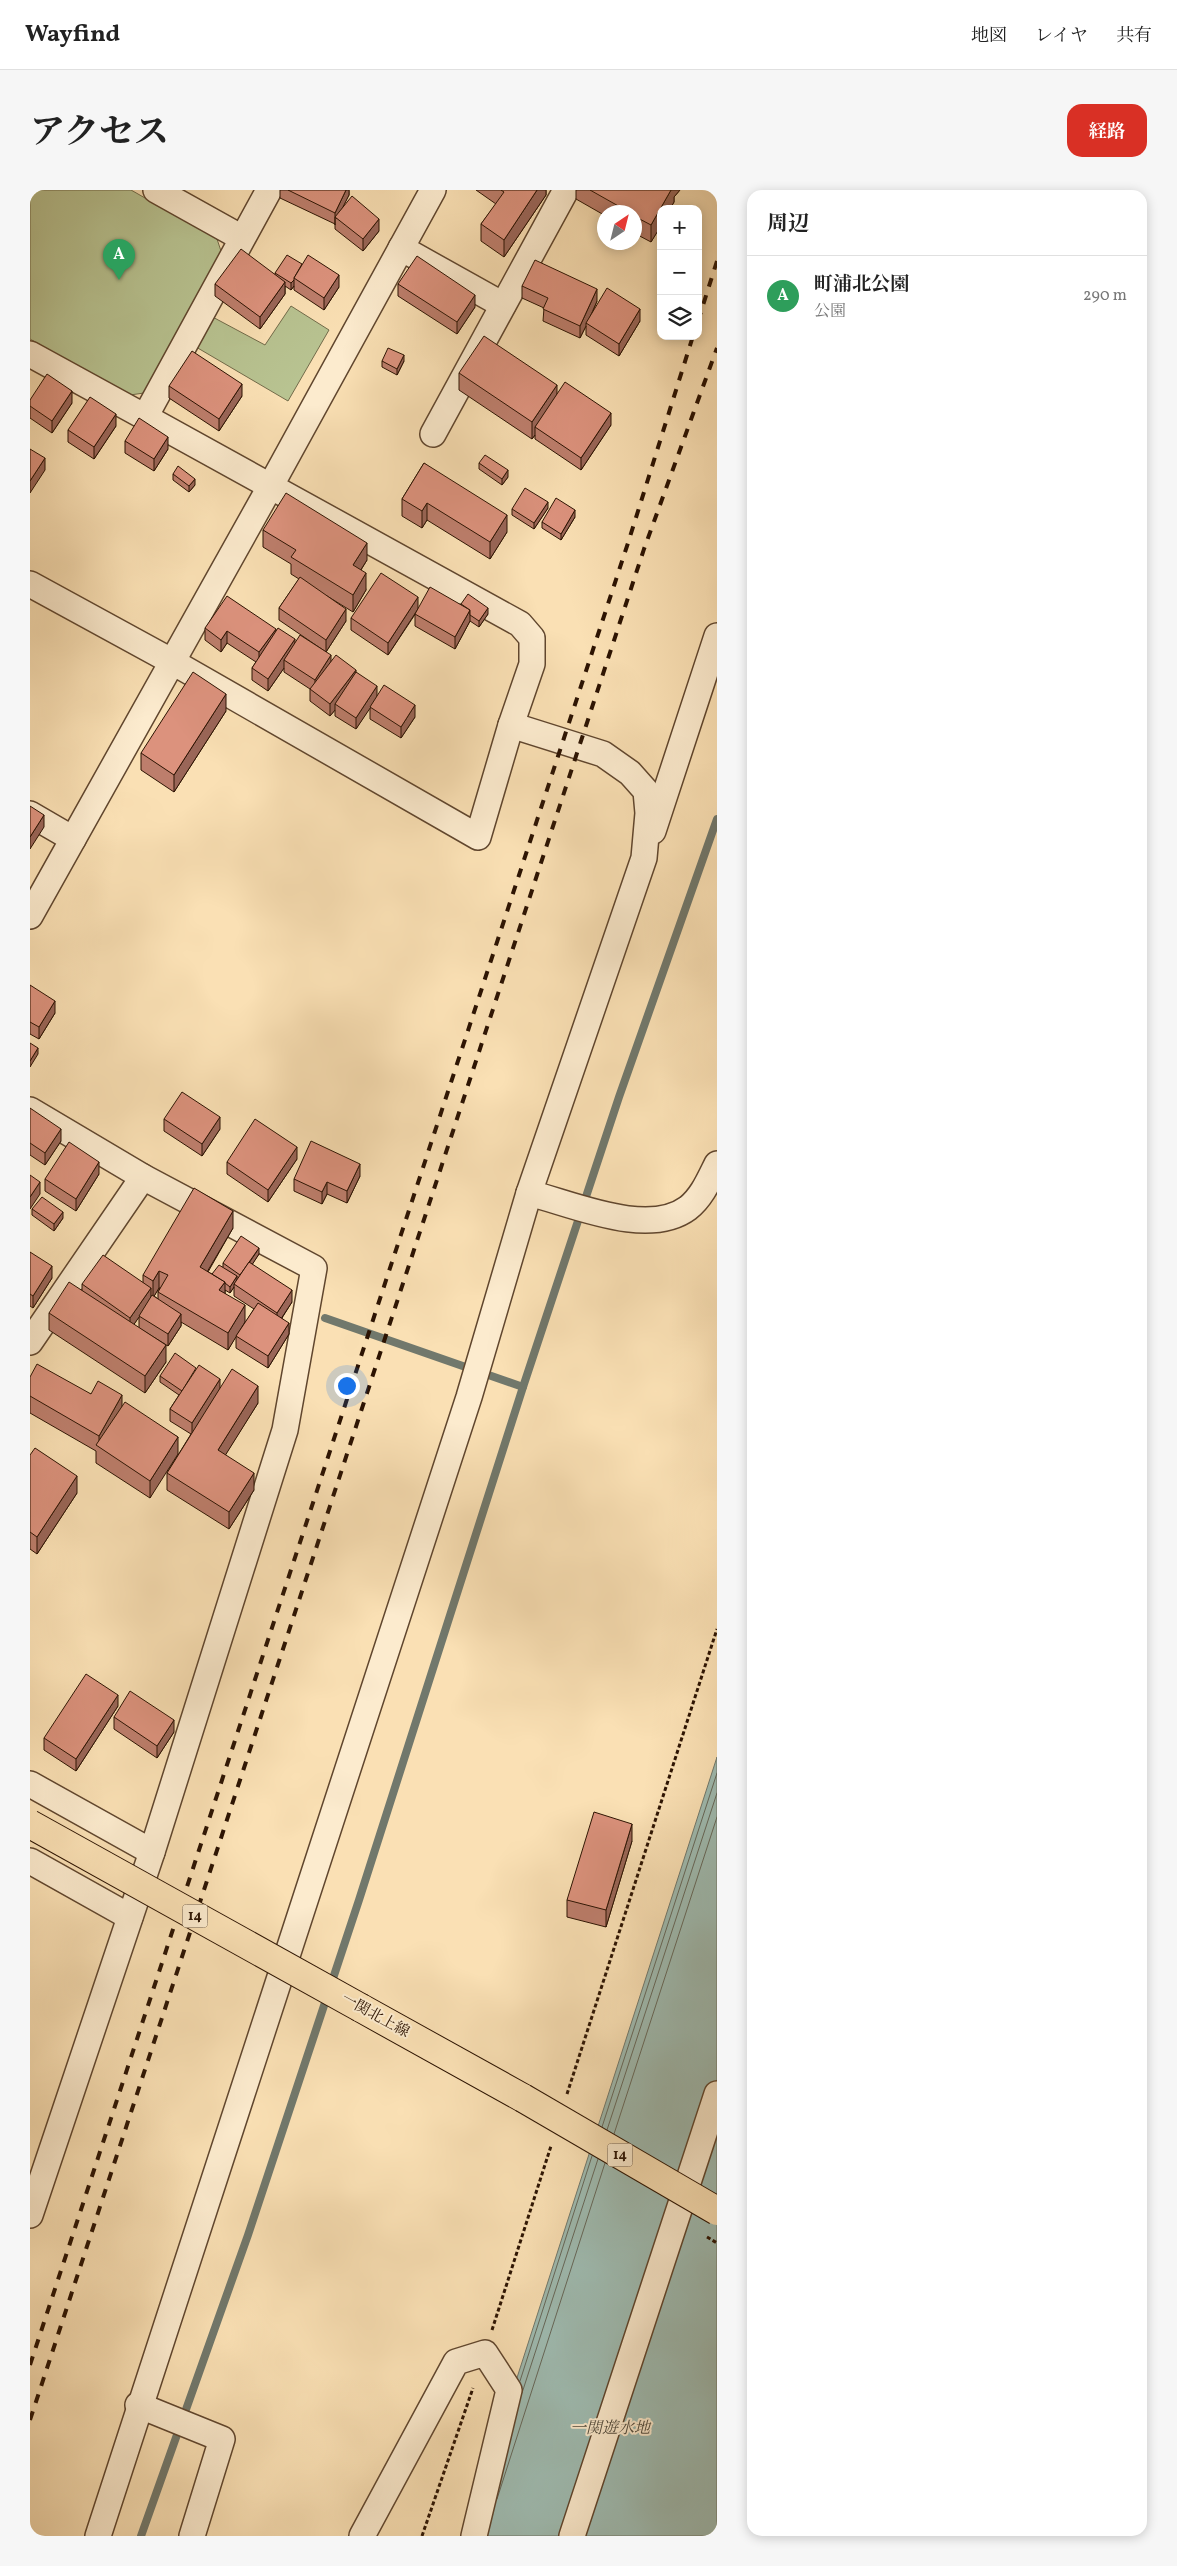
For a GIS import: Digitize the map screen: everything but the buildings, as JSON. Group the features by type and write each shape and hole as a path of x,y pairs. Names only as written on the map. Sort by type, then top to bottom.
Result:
{"main road":[{"name":"一関北上線","path":"30,1824 523,2098 717,2211"}],"street":[{"path":"156,190 242,238"},
{"path":"145,417 269,190"},
{"path":"30,916 270,487 433,190"},
{"path":"433,434 566,190"},
{"path":"402,248 503,305"},
{"path":"30,354 520,624 532,638 532,664 511,725 478,837 171,661 30,584"},
{"path":"98,2536 148,2409 469,1397 529,1193 644,858 717,636"},
{"path":"511,725 603,754 630,773 646,791 648,813 644,858"},
{"path":"30,814 73,839"},
{"path":"30,1110 144,1176 314,1268 285,1430 152,1852 30,2215"},
{"path":"529,1193 644,1222 666,1219 687,1208 701,1195 717,1164"},
{"path":"30,1342 144,1176"},
{"path":"30,1784 152,1852"},
{"path":"30,1861 130,1917"},
{"path":"572,2536 717,2094"},
{"path":"362,2536 456,2362 485,2353 509,2390 474,2536"},
{"path":"148,2409 222,2440 192,2536"}],"path":[{"path":"566,2097 717,1629"},
{"path":"422,2536 485,2353 551,2145"}],"green space":[{"path":"30,190 131,190 217,239 222,254 192,306 265,345 291,306 329,330 288,401 179,337 144,393 130,395 30,339"}],"water":[{"name":"一関遊水地","path":"717,1757 717,2536 466,2536"}],"waterway":[{"path":"141,2536 248,2235 359,1900 523,1387 619,1097 717,819"},
{"path":"325,1318 523,1387"}],"railway":[{"path":"702,308 717,261"},
{"path":"30,2365 628,543 692,340"},
{"path":"30,2420 644,549 717,348"}],"place":[{"name":"町浦北公園","path":"119,280"}]}
